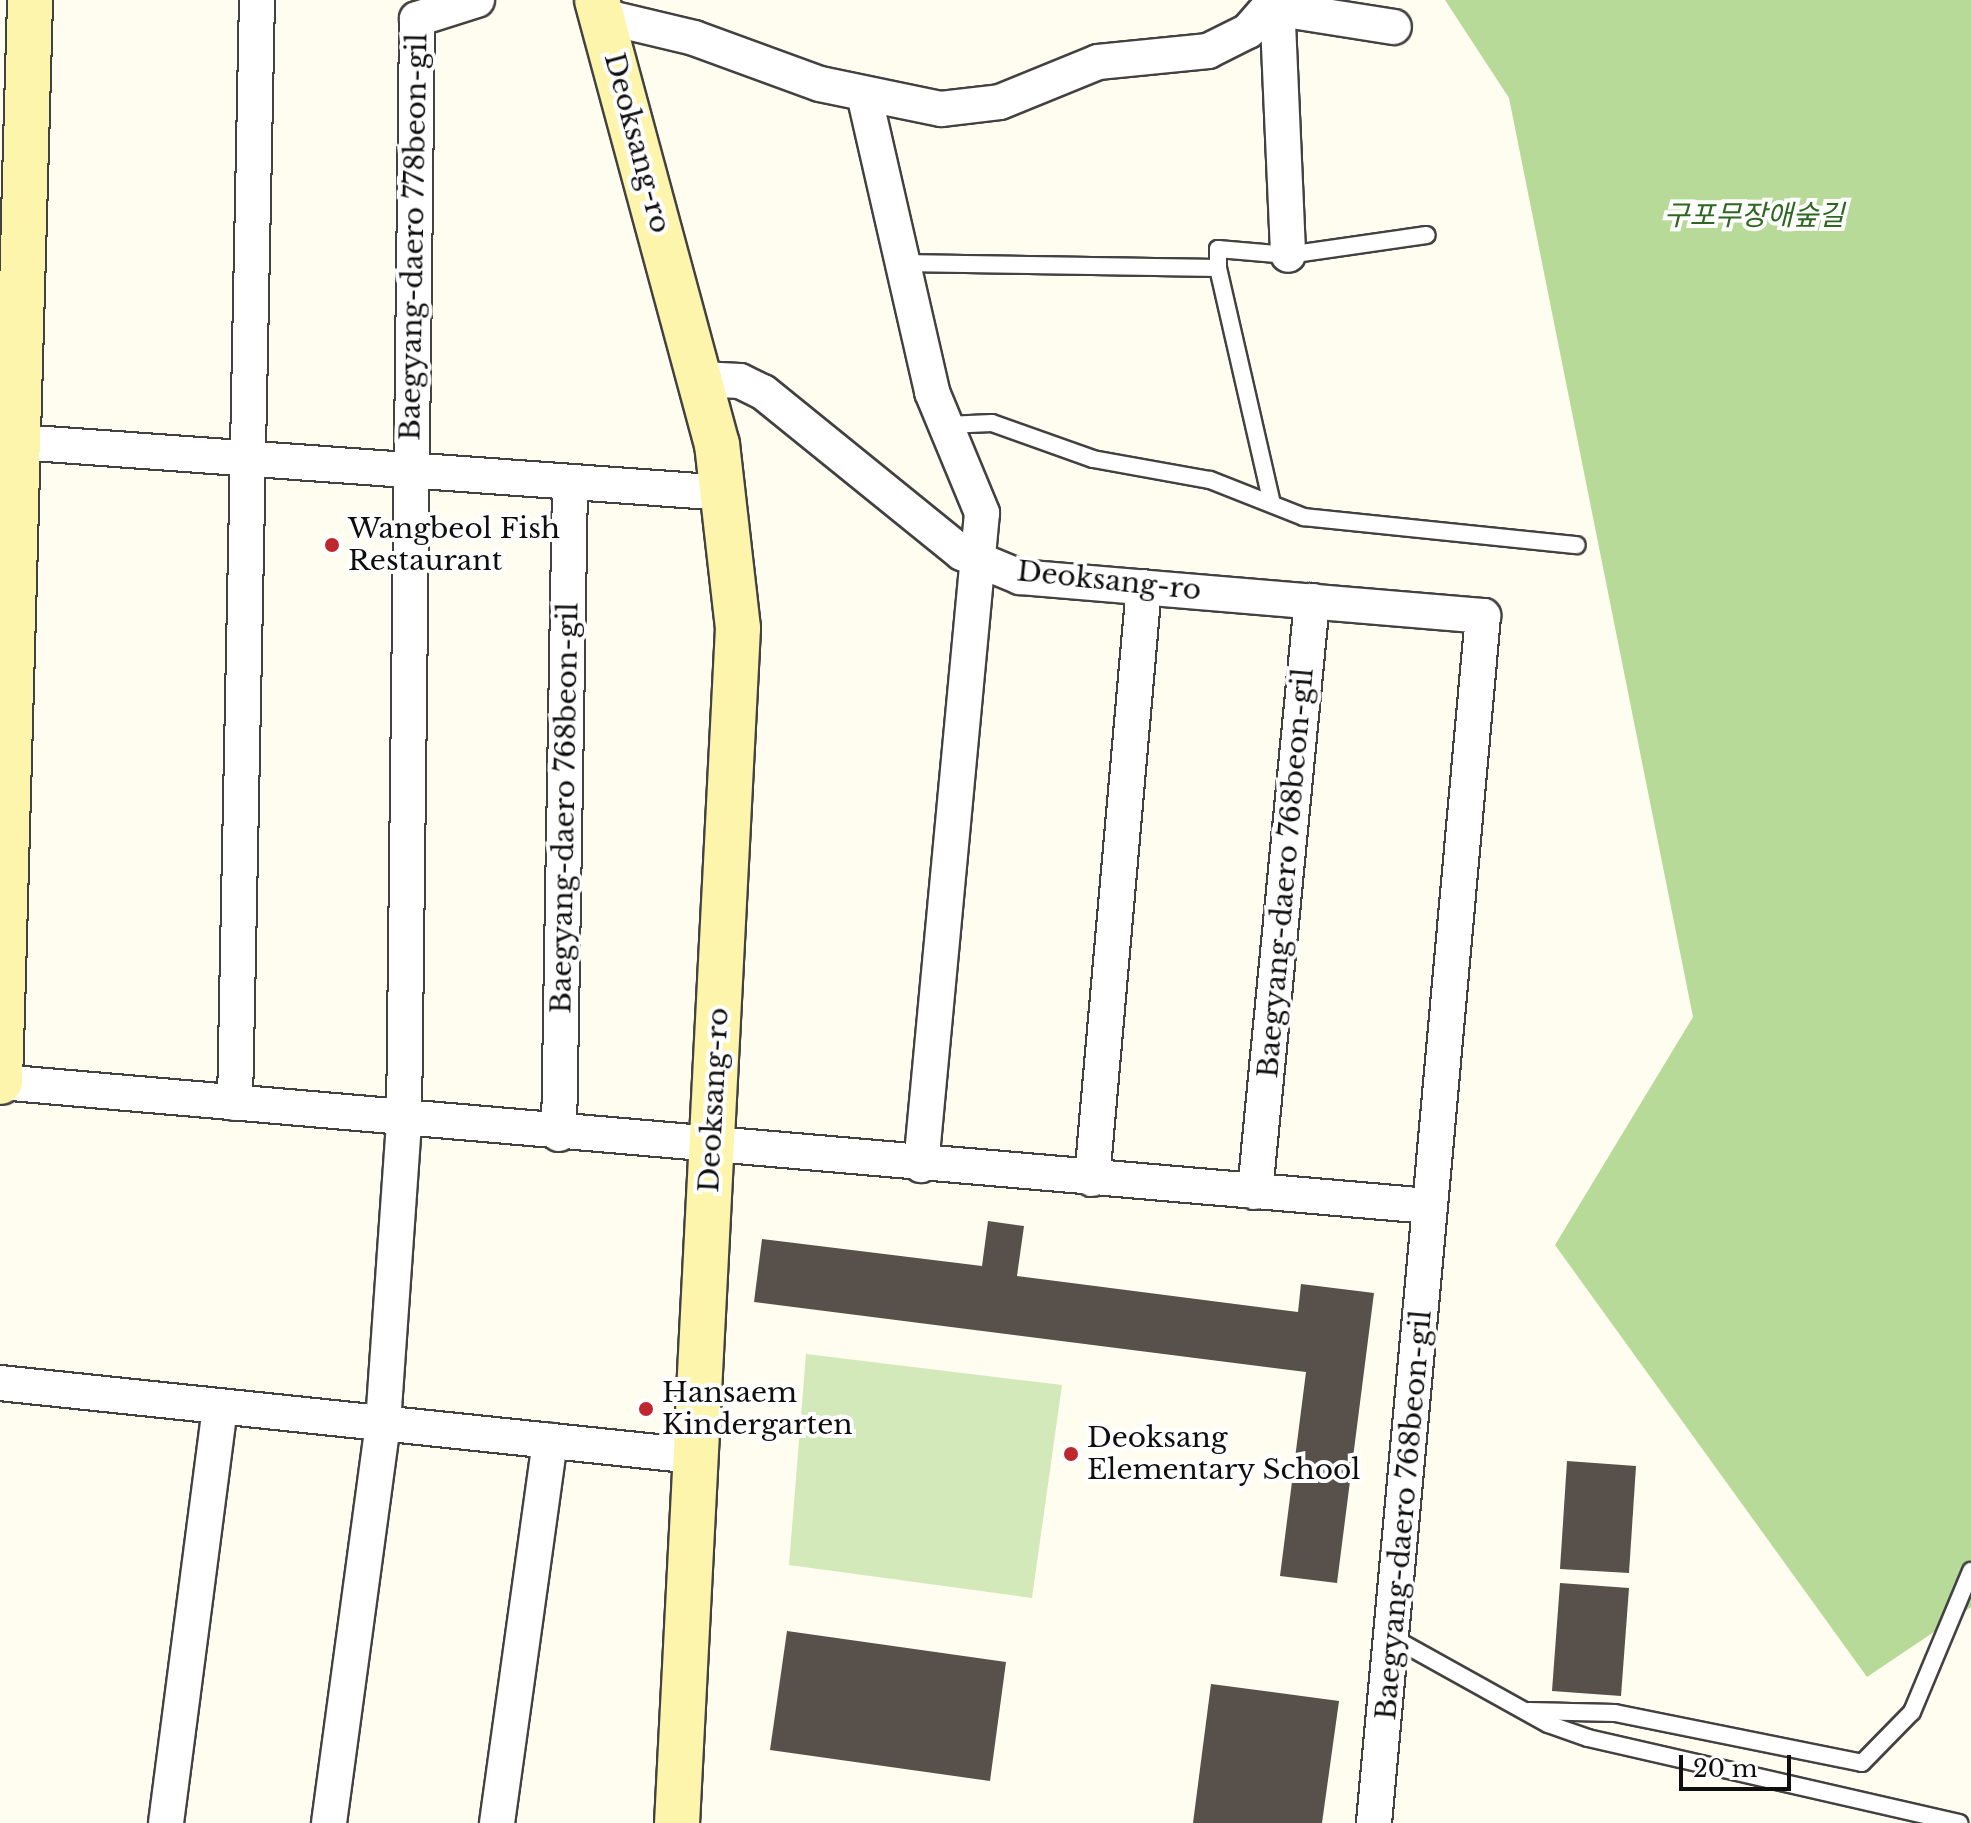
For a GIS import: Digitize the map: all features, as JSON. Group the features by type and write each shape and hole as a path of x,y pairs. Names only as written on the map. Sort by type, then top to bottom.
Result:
{"main road":[{"path":"0,1082 30,0"},
{"name":"Deoksang-ro","path":"599,8 700,379 725,493 738,628 677,1823"}],"street":[{"path":"235,1103 257,0"},
{"name":"Baegyang-daero 778beon-gil","path":"411,470 417,19 477,0"},
{"path":"1277,0 1293,11 1394,27"},
{"path":"599,8 864,94 941,109 1000,102 1098,62 1222,45 1248,31 1277,0"},
{"path":"1277,0 1288,255"},
{"path":"864,94 900,263 946,425 982,513 982,561 921,1165"},
{"name":"Deoksang-ro","path":"700,379 740,381 763,392 962,553 1020,577 1483,616"},
{"name":"Baegyang-daero 778beon-gil","path":"19,442 725,493"},
{"path":"329,1823 383,1423 404,1119 411,470"},
{"name":"Baegyang-daero 768beon-gil","path":"559,1134 570,482"},
{"path":"1092,1179 1144,587"},
{"name":"Baegyang-daero 768beon-gil","path":"1255,1192 1312,601"},
{"name":"Baegyang-daero 768beon-gil","path":"1374,1823 1395,1639 1483,616"},
{"path":"0,1082 559,1134 1430,1206"},
{"path":"0,1383 694,1456"},
{"path":"166,1823 220,1406"},
{"path":"497,1823 550,1441"}],"lane":[{"path":"1271,500 1218,268 1218,249 1288,255 1427,235"},
{"path":"900,263 1218,268"},
{"path":"946,425 984,421 1093,459 1271,500 1304,517 1577,545"},
{"path":"1523,1710 1615,1713 1862,1763 1912,1712 1971,1571"},
{"path":"1395,1639 1523,1710 1588,1738 1959,1823"}],"green space":[{"name":"구포무장애숲길","path":"1445,0 1971,0 1971,1607 1867,1677 1555,1245 1693,1017 1509,98"},
{"path":"806,1354 1062,1385 1032,1598 789,1565"}],"building":[{"path":"988,1221 1024,1226 1017,1276 1298,1312 1301,1284 1374,1293 1337,1583 1280,1576 1306,1372 754,1302 762,1239 982,1266"},
{"path":"1567,1461 1636,1466 1629,1573 1560,1569"},
{"path":"1560,1583 1629,1588 1621,1696 1552,1691"},
{"path":"787,1631 1006,1662 990,1781 770,1750"},
{"path":"1211,1684 1339,1701 1322,1823 1193,1823"}],"place":[{"name":"Wangbeol Fish Restaurant","path":"332,545"},
{"name":"Hansaem Kindergarten","path":"646,1409"},
{"name":"Deoksang Elementary School","path":"1071,1454"}]}
